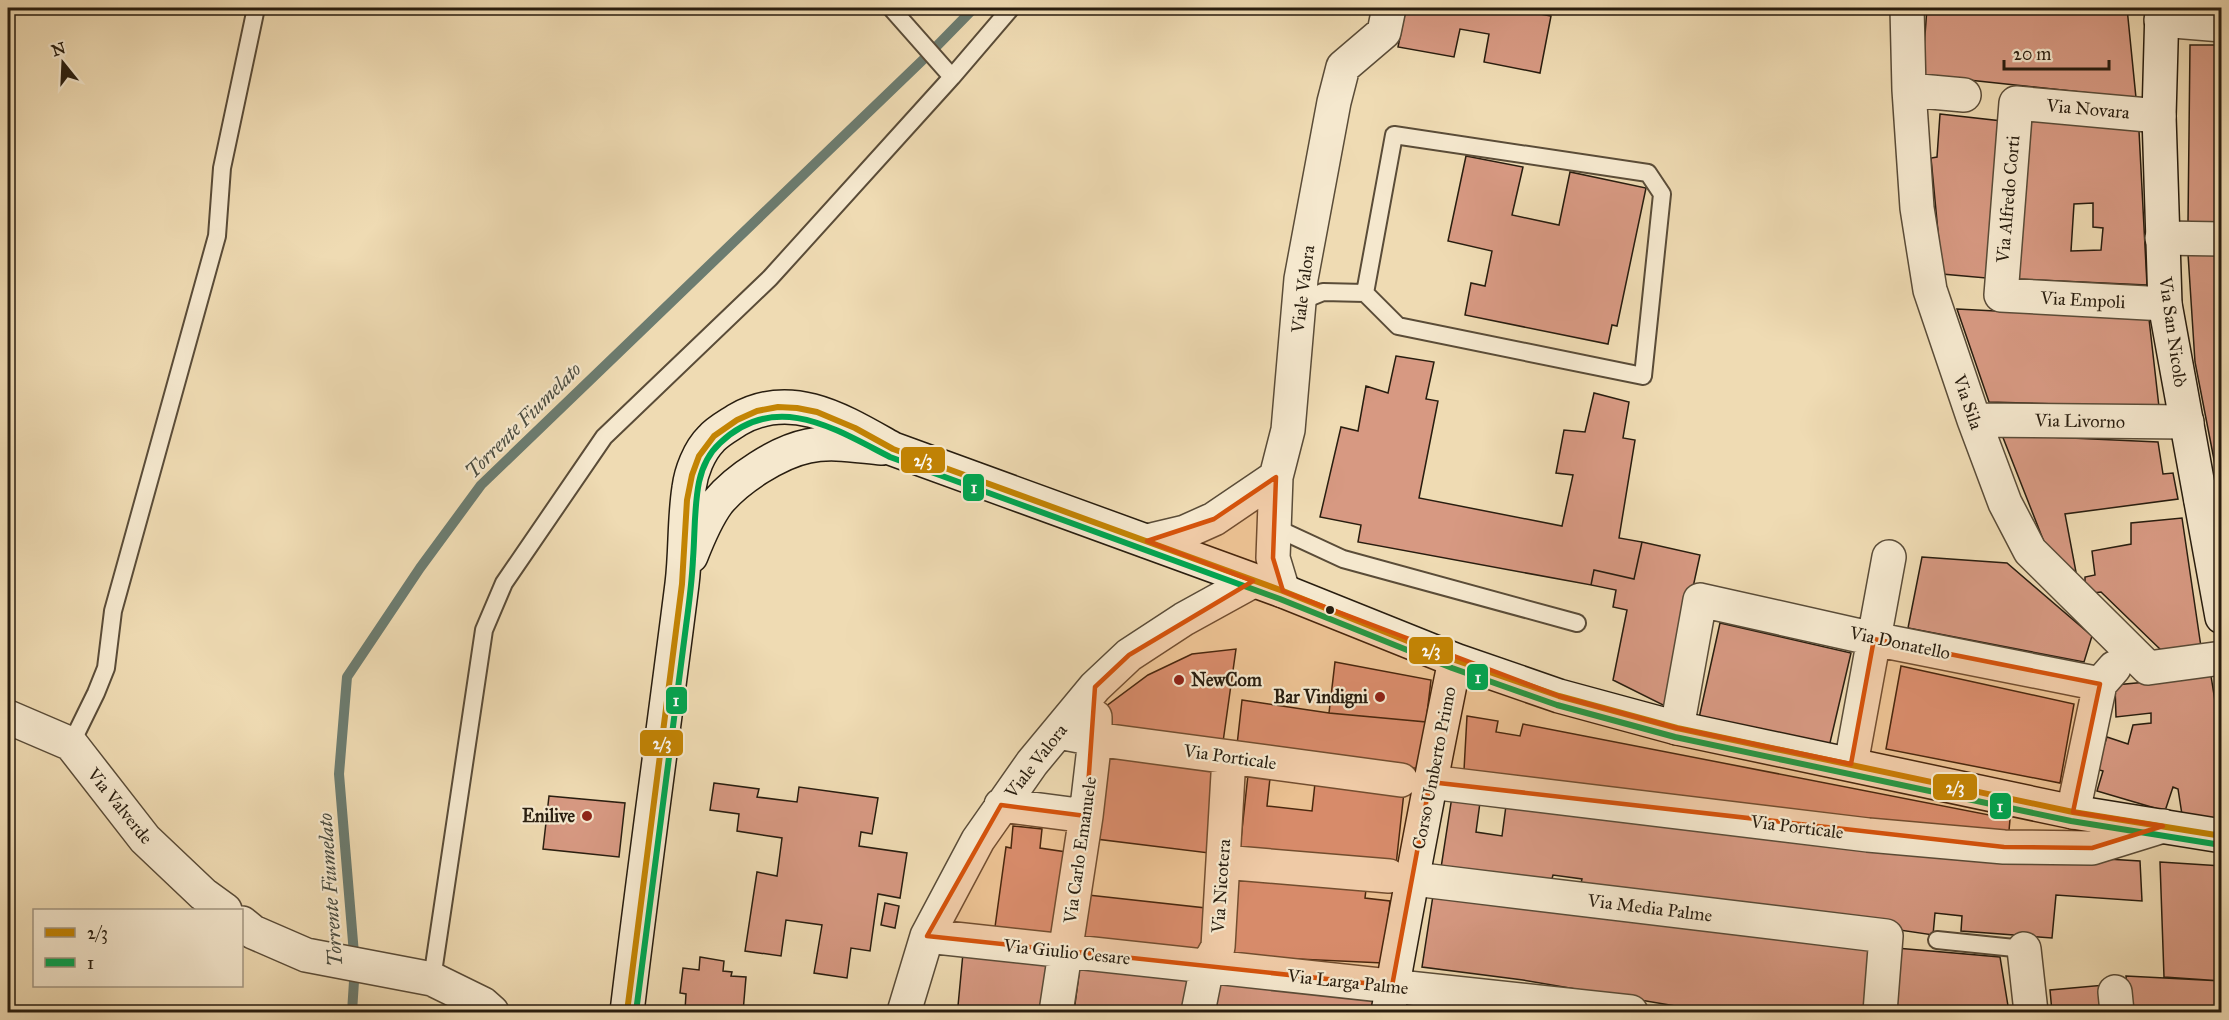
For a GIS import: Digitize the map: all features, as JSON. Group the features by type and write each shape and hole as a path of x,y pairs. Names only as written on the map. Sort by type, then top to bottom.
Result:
{"street":[{"name":"Viale Valora","path":"904,1012 927,936 978,840 1032,763 1095,687 1129,655 1184,619 1268,586 1273,558 1276,477 1288,430 1303,268 1334,102 1343,67 1384,32 1389,8"},
{"name":"Via Sila","path":"1907,8 1909,90 1917,208 1929,290 2005,503 2030,551 2148,668 2222,658"},
{"path":"2159,12 2222,26"},
{"name":"Via San Nicolò","path":"2159,12 2159,116 2165,304 2187,422 2211,498 2222,616"},
{"path":"1909,90 1964,95"},
{"name":"Via Novara","path":"2016,103 2159,116"},
{"name":"Via Alfredo Corti","path":"2001,295 2016,103"},
{"path":"2162,238 2222,239"},
{"name":"Via Empoli","path":"2001,295 2165,304"},
{"path":"627,1012 683,574 689,487 696,463 710,440 726,426 750,412 779,406 809,409 844,422 892,449 1268,586 1455,660"},
{"name":"Via Livorno","path":"1974,420 2187,422"},
{"path":"683,574 700,533 718,502 743,479 776,458 808,446 839,444 892,449"},
{"path":"1147,541 1185,532 1214,519 1276,477"},
{"path":"1851,764 1889,557"},
{"name":"Via Donatello","path":"1677,728 1700,600 1874,639 2100,684"},
{"path":"2073,812 2100,684 2130,651"},
{"name":"Corso Umberto Primo","path":"1390,999 1401,878 1415,781 1455,660 1559,696 1677,728 2073,812 2222,836"},
{"name":"Via Carlo Emanuele","path":"1056,1012 1086,816 1095,739 1095,687"},
{"name":"Via Valverde","path":"8,717 71,744 145,840 203,894 224,909"},
{"name":"Via Porticale","path":"1059,732 1095,739 1415,781 1868,835 2004,846 2092,848 2163,826"},
{"name":"Via Nicotera","path":"1198,1012 1208,967 1218,947 1229,757"},
{"path":"1001,805 1086,816"},
{"name":"Via Media Palme","path":"1223,862 1401,878 1886,936 1880,1012"},
{"path":"243,924 253,932 306,955 432,979 483,1004 492,1012"},
{"name":"Via Giulio Cesare","path":"927,936 1208,967"},
{"path":"2024,949 2031,1012"},
{"name":"Via Larga Palme","path":"1208,967 1390,999 1631,1012"}],"lane":[{"path":"71,744 106,668 113,611 217,236 222,168 256,8"},
{"path":"891,8 952,77"},
{"path":"432,979 482,640 504,583 604,437 770,278 952,77 1011,8"},
{"path":"1300,301 1323,292 1365,293 1398,326 1643,376 1662,194 1648,173 1394,135 1365,293"},
{"path":"1274,527 1343,559 1577,623"},
{"path":"1937,940 2024,949"}],"highlighted area":[{"path":"1276,477 1273,558 1283,591 1559,696 1677,728 1851,764 1874,639 2100,684 2073,812 2163,826 2092,848 2004,847 1430,782 1392,986 927,936 1001,805 1086,816 1095,687 1129,655 1253,581 1147,541 1214,519"}],"building":[{"path":"1406,8 1535,8 1534,13 1551,16 1540,73 1484,62 1489,34 1460,29 1454,57 1398,47"},
{"path":"1927,8 2127,8 2136,98 1922,75"},
{"path":"2190,45 2222,45 2222,223 2188,223"},
{"path":"1940,114 2002,121 1986,278 1942,274 1931,158 1937,157"},
{"path":"2029,119 2139,131 2147,285 2013,279","holes":["2093,203 2093,227 2103,228 2101,250 2071,251 2074,204"]},
{"path":"1466,156 1523,167 1512,215 1559,225 1570,172 1646,188 1617,326 1612,325 1608,344 1465,315 1471,283 1485,286 1492,251 1448,241"},
{"path":"2222,252 2222,474 2217,475 2195,362 2188,254"},
{"path":"1957,309 2149,319 2159,407 1989,402"},
{"path":"1396,356 1434,362 1426,399 1438,401 1419,498 1562,526 1573,475 1556,473 1564,430 1585,432 1594,393 1629,402 1623,438 1635,440 1619,538 1642,542 1634,579 1594,570 1591,585 1358,542 1361,525 1320,517 1341,427 1358,431 1366,386 1388,393"},
{"path":"2002,435 2158,442 2163,474 2173,473 2178,499 2065,514 2076,572 2046,547"},
{"path":"2182,518 2201,647 2162,651 2101,592 2085,594 2085,577 2095,575 2092,551 2131,544 2131,523"},
{"path":"1642,542 1700,555 1667,707 1613,680 1627,610 1613,607 1616,590 1591,585 1594,570 1634,579"},
{"path":"1922,557 2007,563 2092,636 2084,662 1908,628"},
{"path":"1720,623 1851,653 1829,747 1699,718"},
{"path":"1236,649 1223,742 1103,727 1105,707 1148,675 1192,654"},
{"name":"Bar Vindigni","path":"1335,662 1431,680 1426,722 1329,713"},
{"path":"1901,666 2074,704 2060,783 1886,749"},
{"path":"2211,676 2222,745 2222,818 2183,821 2178,789 2173,787 2165,811 2097,791 2103,771 2096,769 2107,737 2128,744 2133,725 2151,723 2151,713 2116,717 2115,685"},
{"path":"1242,700 1329,713 1426,722 1421,769 1237,745"},
{"path":"1467,716 1498,721 1496,732 1520,736 1523,724 2010,819 2009,831 1788,813 1464,770"},
{"path":"1107,753 1221,767 1209,853 1096,839"},
{"path":"1248,775 1270,778 1267,806 1312,811 1315,783 1404,792 1396,865 1240,848"},
{"path":"714,783 759,789 757,797 797,802 799,787 878,798 872,834 861,832 859,846 907,853 900,898 878,894 870,951 851,948 847,978 814,973 822,925 786,920 781,956 745,951 757,872 777,876 782,838 737,831 739,814 710,810"},
{"path":"1453,790 1481,795 1476,832 1502,836 1507,798 1869,845 2140,861 2142,901 2056,895 2052,938 1961,931 1962,916 1935,913 1933,935 1581,883 1582,879 1553,875 1550,886 1441,868"},
{"path":"549,796 625,803 619,857 543,849"},
{"path":"1013,826 1042,829 1040,848 1073,853 1062,936 995,927 1006,847 1011,848"},
{"path":"2160,862 2222,866 2222,981 2164,977"},
{"path":"1234,873 1367,881 1365,898 1390,901 1383,963 1229,956"},
{"path":"1434,889 1875,946 1869,1012 1705,1011 1523,980 1422,967"},
{"path":"1088,895 1215,909 1210,954 1083,939"},
{"path":"885,903 899,906 895,928 881,925"},
{"path":"1896,948 2000,957 2009,1012 1891,1012"},
{"path":"963,953 1050,962 1045,1012 988,1012 989,1009 958,1006"},
{"path":"700,957 724,961 723,971 732,972 731,976 746,977 743,1012 685,1010 686,994 680,993 683,968 699,970"},
{"path":"1080,966 1190,979 1186,1012 1074,1012"},
{"path":"2126,976 2222,981 2222,1012 2129,1012"},
{"path":"1221,978 1374,1001 1373,1012 1215,1012"},
{"path":"2105,985 2107,1012 2052,1012 2050,990"}],"waterway":[{"name":"Torrente Fiumelato","path":"352,1012 355,966 339,774 347,677 420,568 481,485 974,8"}],"transit line":[{"name":"2/3","path":"627,1012 682,584 687,500 692,475 699,456 714,436 737,420 757,411 778,407 817,412 855,428 893,449 1283,591 1455,660 1559,696 1677,728 2073,812 2222,836"},
{"name":"1","path":"636,1012 689,601 699,482 712,451 741,427 762,419 784,417 827,426 890,457 1280,599 1452,668 1557,705 1675,737 2071,821 2221,845"}],"place":[{"name":"NewCom","path":"1179,680"},
{"name":"Bar Vindigni","path":"1380,697"},
{"name":"Enilive","path":"587,816"}]}
